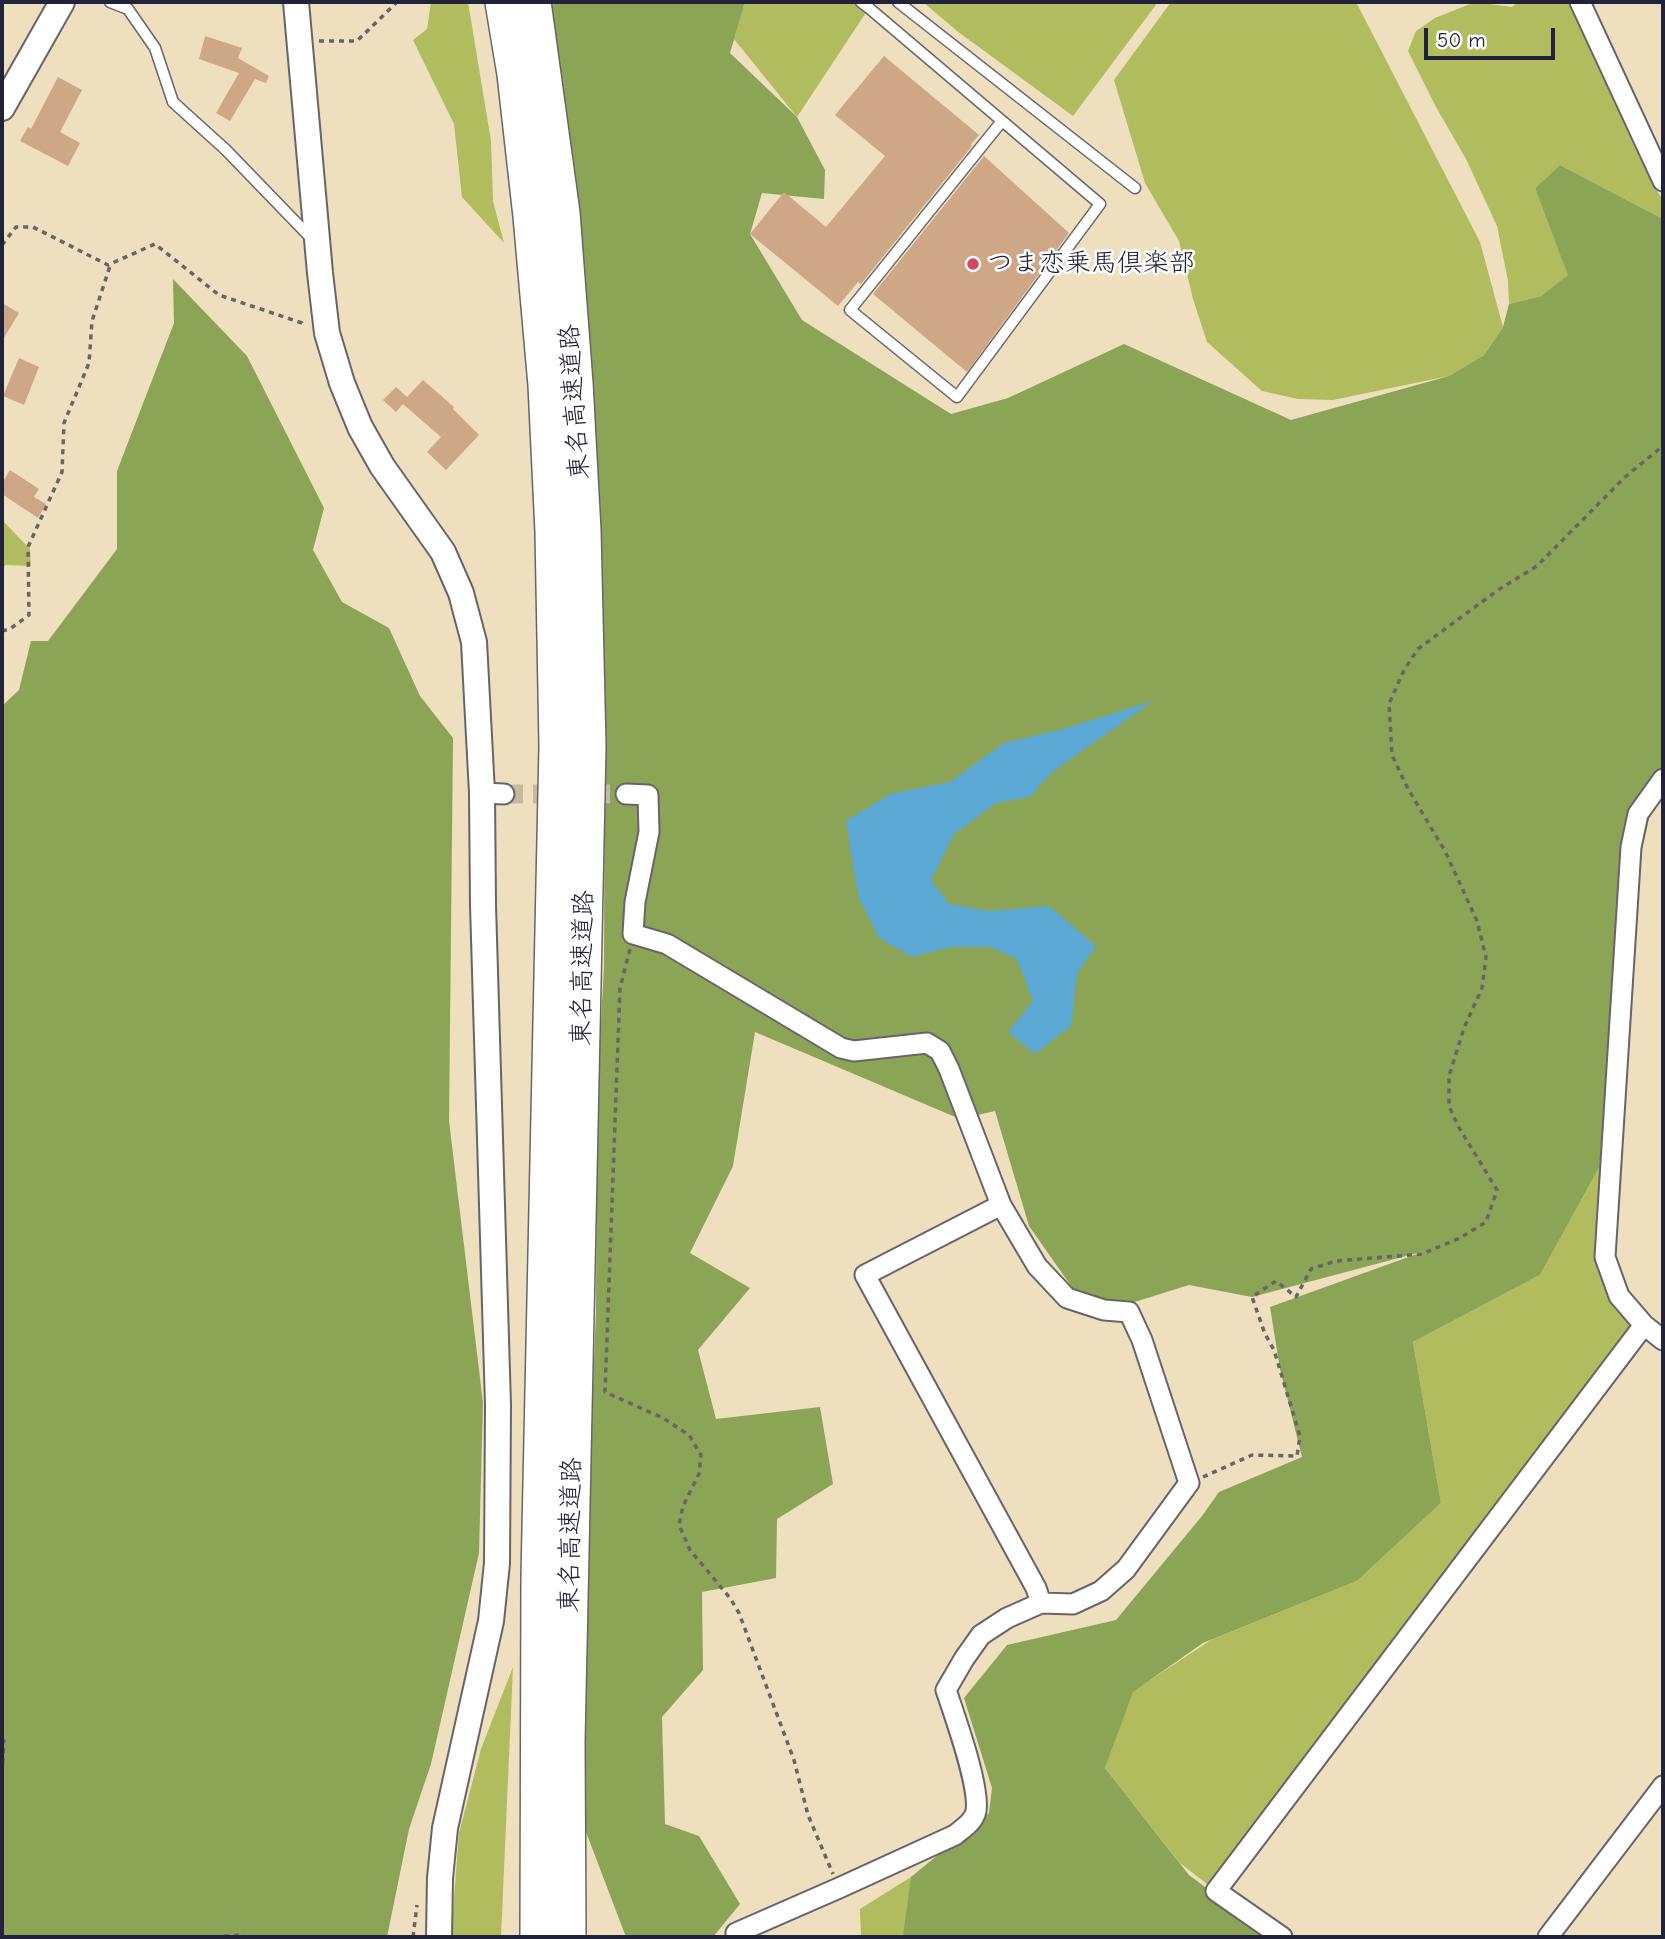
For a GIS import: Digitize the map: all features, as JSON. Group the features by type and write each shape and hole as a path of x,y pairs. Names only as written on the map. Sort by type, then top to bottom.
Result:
{"highway":[{"name":"東名高速道路","path":"503,2 515,75 530,204 546,385 553,532 557,746 539,1576 538,1937"},
{"name":"東名高速道路","path":"533,2 562,212 573,357 583,531 588,732 567,1728 568,1937"}],"street":[{"path":"2,108 62,2"},
{"path":"296,2 327,333 355,416 382,466 443,552 461,593 474,642 493,794 483,905 498,1405 498,1563 491,1621 444,1828 439,1937"},
{"path":"1580,2 1663,181"},
{"path":"1663,779 1638,814 1631,847 1605,1257 1619,1296 1644,1325 1663,1340"},
{"path":"626,794 648,795 649,832 635,902 633,934 667,944 841,1048 853,1051 927,1044 940,1051 1001,1205 1037,1266 1067,1298 1104,1310 1129,1312 1142,1339 1189,1483 1126,1569 1101,1591 1073,1604 1041,1602 1007,1618 981,1635 946,1690 975,1786 976,1813 970,1823 954,1835 736,1933"},
{"path":"1001,1205 865,1275 1036,1588 1041,1602"},
{"path":"1282,1937 1216,1891 1644,1325"},
{"path":"1548,1937 1663,1786"}],"lane":[{"path":"110,2 128,9 155,48 173,102 226,150 317,244"},
{"path":"861,2 1002,121 1100,204 957,397 850,310 1002,121"},
{"path":"898,2 1135,188"}],"path":[{"path":"300,41 357,41 397,2"},
{"path":"2,245 16,227 33,227 108,265 155,244 219,295 302,323 309,333"},
{"path":"2,631 10,629 29,615 28,547 62,472 64,422 89,363 92,321 111,263"},
{"path":"1189,1483 1252,1455 1297,1456 1300,1437 1274,1350 1265,1334 1252,1297 1276,1281 1296,1297 1311,1269 1336,1261 1422,1254 1460,1238 1486,1222 1497,1190 1458,1126 1449,1106 1449,1076 1464,1028 1482,988 1486,957 1477,921 1444,851 1408,789 1392,755 1389,704 1404,670 1419,649 1498,590 1539,564 1625,477 1663,446"},
{"path":"633,934 620,988 605,1392 663,1419 689,1435 701,1455 699,1474 683,1506 678,1525 690,1550 730,1598 739,1613 794,1760 808,1815 839,1888"},
{"path":"2,1739 2,1771"},
{"path":"214,1937 246,1937"}],"green space":[{"path":"431,2 468,2 491,141 493,201 504,243 462,197 454,124 413,40 427,29"},
{"path":"543,2 745,2 730,53 797,117 825,170 824,199 762,193 750,234 802,320 951,414 1008,398 1124,344 1291,420 1449,376 1484,355 1503,327 1509,304 1541,296 1568,275 1535,188 1560,165 1663,219 1663,784 1656,788 1626,919 1612,1144 1540,1275 1413,1342 1441,1503 1357,1581 1203,1643 1133,1692 1105,1768 1189,1875 1272,1937 903,1936 911,1877 989,1813 992,1788 964,1698 1007,1645 1116,1620 1219,1492 1302,1457 1280,1369 1270,1307 1425,1251 1252,1297 1189,1285 1125,1305 1076,1293 1029,1226 995,1111 960,1119 755,1032 733,1166 690,1253 750,1288 698,1350 716,1419 820,1407 833,1484 777,1519 776,1578 702,1592 703,1670 662,1717 665,1824 699,1836 740,1904 713,1937 626,1937 586,1832 586,1560 596,1312 597,1096 604,967 605,684 589,372"},
{"path":"745,2 861,2 869,8 797,117 734,39"},
{"path":"923,2 1158,2 1073,116 957,31"},
{"name":"つま恋乗馬倶楽部","path":"1171,2 1356,2 1480,242 1503,327 1484,355 1449,376 1333,400 1298,399 1262,391 1207,342 1179,241 1145,183 1114,80"},
{"path":"1475,2 1512,7 1518,2 1574,2 1653,185 1663,200 1663,219 1560,165 1535,188 1569,275 1541,296 1509,304 1508,281 1497,226 1466,159 1408,51 1416,31 1435,18"},
{"path":"173,279 247,356 324,508 313,550 342,602 389,628 420,696 453,738 449,1121 483,1403 479,1553 431,1764 409,1829 387,1937 2,1937 2,706 19,690 31,641 48,641 117,549 117,471 174,323"},
{"path":"2,520 30,549 31,566 5,565 2,573"},
{"path":"1612,1144 1605,1257 1644,1325 1216,1891 1180,1863 1105,1768 1132,1692 1211,1640 1357,1581 1441,1503 1413,1342 1540,1275"},
{"path":"513,1667 501,1937 451,1937 459,1833 481,1749"},
{"path":"911,1877 904,1937 861,1937 860,1909"}],"water":[{"path":"1153,701 1051,773 1030,797 996,803 954,834 931,880 949,904 989,911 1049,906 1096,946 1077,974 1071,1026 1035,1054 1008,1032 1033,1001 1017,959 990,947 951,947 912,957 879,938 858,896 846,821 890,794 950,782 1004,743 1063,729"}],"building":[{"path":"205,36 242,48 238,58 269,76 266,83 255,79 230,121 216,113 239,73 199,59"},
{"path":"884,56 979,135 861,284 858,282 838,306 750,234 784,192 826,227 885,156 835,115"},
{"path":"58,77 82,90 60,132 80,143 68,166 20,141 28,127 31,129"},
{"name":"つま恋乗馬倶楽部","path":"984,156 1069,233 967,372 873,294"},
{"path":"2,303 19,313 2,341"},
{"path":"19,358 39,367 24,405 3,396"},
{"path":"423,380 454,407 479,435 446,470 427,452 441,437 403,404 396,412 383,400 396,387 407,397"},
{"path":"10,470 39,489 34,497 46,504 38,518 2,494 2,483"}],"tunnel":[{"path":"504,794 626,794"}],"place":[{"name":"つま恋乗馬倶楽部","path":"973,264"}]}
